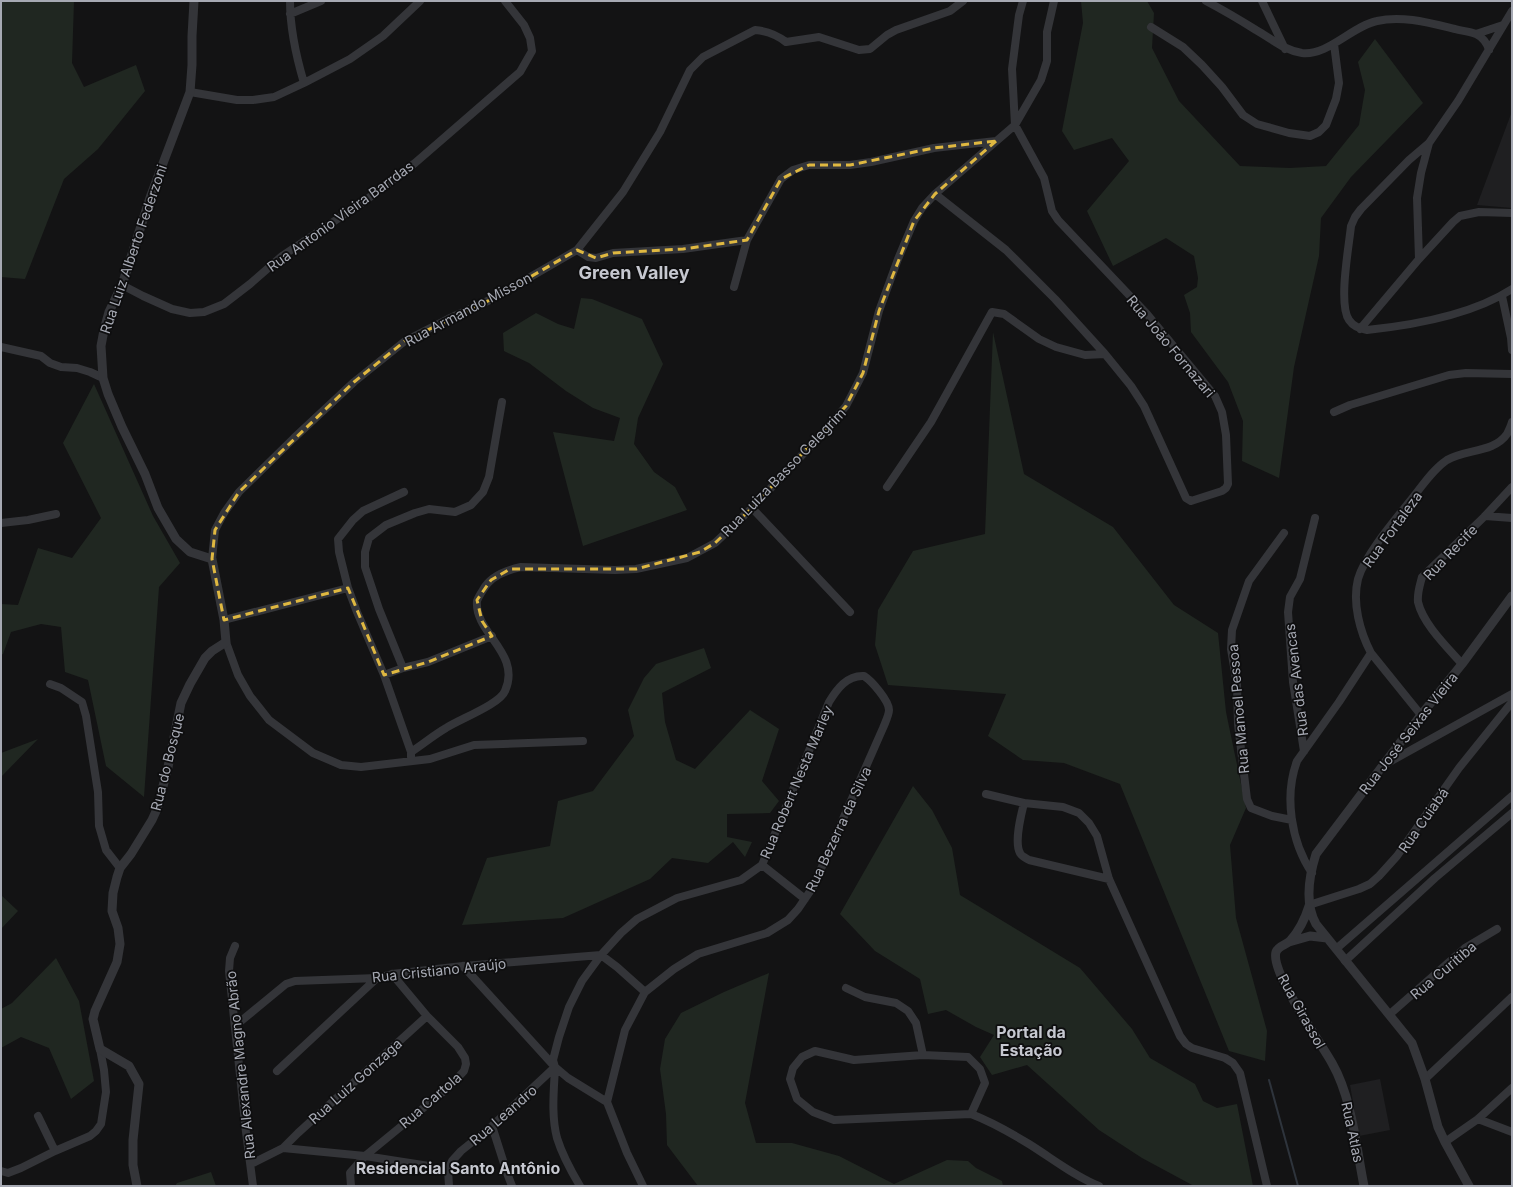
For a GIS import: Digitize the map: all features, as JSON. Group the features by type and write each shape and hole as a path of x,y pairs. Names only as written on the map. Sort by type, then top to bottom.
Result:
{"street":[{"name":"Rua Luiz Alberto Federzoni","path":"194,1 190,92 151,195 122,285 109,312 101,346 103,378 122,427 145,474 158,508 176,540 190,552 212,559"},
{"path":"290,1 290,14 296,55 304,83"},
{"path":"290,14 321,1"},
{"path":"190,92 238,100 253,100 274,97 350,60 383,36 420,1"},
{"name":"Rua Antonio Vieira Barrdas","path":"122,285 172,310 190,313 204,312 224,304 282,256 366,200 415,163 520,72 532,51 530,38 524,25 505,1"},
{"path":"747,240 683,249 613,253 596,258 588,257 578,250 622,192 660,132 690,70 703,57 755,30 764,30 778,35 786,42 820,37 859,50 870,49 887,35 896,30 950,11 963,1"},
{"path":"1014,125 1012,69 1019,16 1023,1"},
{"name":"Rua Luiza Basso Celegrim","path":"411,752 446,727 490,704 505,693 509,676 508,667 504,656 482,621 477,600 484,587 499,575 510,569 520,567 615,570 636,569 687,558 715,543 752,508 823,433 850,400 863,373 879,311 900,253 914,221 922,208 935,194 1014,125 1041,80 1047,60 1047,32 1054,1"},
{"path":"1206,1 1257,30 1286,49 1304,53 1318,51 1334,44 1350,32 1376,21 1397,18 1428,23 1476,34 1483,39 1489,50"},
{"path":"1262,1 1286,49"},
{"path":"1512,11 1458,101 1429,143 1409,160 1355,217 1351,226 1344,291 1348,319 1360,329 1367,330 1443,317 1473,309 1502,296 1512,289"},
{"path":"1476,34 1503,25"},
{"path":"1151,27 1183,47 1222,87 1244,115 1257,124 1289,133 1310,136 1319,132 1326,125 1336,99 1339,83 1334,44"},
{"name":"Rua João Fornazari","path":"935,194 1006,250 1106,354 1132,386 1144,406 1186,498 1191,501 1222,491 1226,488 1228,484 1226,436 1222,412 1214,396 1148,314 1058,220 1052,211 1044,178 1014,125"},
{"path":"734,287 747,240 781,179 793,170 809,165 850,165 871,162 934,148 996,141"},
{"path":"1419,259 1417,198 1421,173 1429,143"},
{"path":"1360,329 1419,259 1460,216 1479,212 1512,213"},
{"name":"Rua Armando Misson","path":"212,559 215,530 224,513 239,492 354,382 405,341 492,299 578,250"},
{"path":"1502,296 1511,338 1512,350"},
{"path":"887,487 932,422 990,313 994,311 1004,314 1039,339 1056,347 1085,355 1106,354"},
{"path":"1,347 42,356 50,363 61,367 77,368 103,378"},
{"path":"1334,412 1350,405 1450,376 1466,373 1512,374"},
{"path":"403,668 379,609 366,567 364,552 369,538 386,525 415,513 429,509 455,512 471,505 483,492 489,477 502,402"},
{"name":"Rua Fortaleza","path":"1421,715 1371,653 1362,632 1356,606 1358,578 1368,558 1395,519 1438,468 1452,457 1497,443 1507,434 1512,422"},
{"name":"Rua Recife","path":"1462,664 1431,627 1422,613 1418,602 1418,589 1422,577 1512,488"},
{"path":"404,492 362,511 338,539 339,552 348,588 384,675 411,752 411,761"},
{"path":"752,508 850,612"},
{"path":"1,523 28,520 56,514"},
{"path":"1485,516 1512,518"},
{"name":"Rua das Avencas","path":"1304,751 1293,682 1288,612 1290,597 1300,579 1315,518"},
{"name":"Rua Manoel Pessoa","path":"1284,533 1249,581 1232,630 1231,649 1237,684 1238,724 1247,799 1251,808 1272,816 1292,820"},
{"path":"212,559 224,620 226,642 238,675 250,696 268,720 314,753 341,765 360,767 430,759 474,745 583,741"},
{"path":"224,620 348,588"},
{"name":"Rua José Seixas Vieira","path":"1309,905 1312,873 1316,854 1421,715 1462,664 1512,596"},
{"path":"384,675 403,668 428,662 492,636"},
{"name":"Rua do Bosque","path":"100,1049 93,1019 95,1011 117,962 120,944 118,928 112,911 113,893 117,877 120,868 136,847 157,809 168,766 181,703 204,658 226,642"},
{"path":"1312,873 1299,850 1292,820 1290,807 1293,772 1297,760 1339,702 1371,653"},
{"name":"Rua Robert Nesta Marley","path":"580,1186 572,1173 558,1139 554,1109 555,1067 553,1060 569,1007 582,981 621,933 637,919 677,898 741,880 762,865 766,851 832,697 847,680 853,677 864,676 872,682"},
{"name":"Rua Bezerra da Silva","path":"607,1102 625,1030 645,992 674,969 698,954 767,933 788,920 813,887 883,728 889,710 886,702 872,682"},
{"path":"50,684 61,688 82,702 86,716 98,792 99,826 106,850 120,868"},
{"path":"1383,765 1512,694"},
{"name":"Rua Cuiabá","path":"1309,905 1359,889 1370,884 1384,872 1459,768 1512,702"},
{"path":"986,794 1024,803 1063,807 1079,813 1089,823 1097,836 1109,879 1180,1036 1186,1044 1192,1048 1225,1058 1233,1063 1240,1073 1267,1186"},
{"path":"1336,949 1512,796"},
{"path":"1024,803 1019,824 1018,847 1020,854 1029,860 1109,879"},
{"path":"1345,961 1435,878 1512,813"},
{"path":"762,865 805,899"},
{"path":"1426,870 1435,878"},
{"path":"1309,905 1312,916 1327,938 1412,1042 1425,1079 1438,1126 1469,1186"},
{"name":"Rua Girassol","path":"1309,905 1303,923 1289,942 1279,948 1276,952 1276,959 1280,972 1305,1022 1332,1063 1339,1078"},
{"name":"Rua Curitiba","path":"1390,1014 1465,948 1497,929"},
{"path":"1289,942 1310,936 1327,938"},
{"name":"Rua Alexandre Magno Abrão","path":"235,946 230,958 229,971 253,1186"},
{"path":"601,956 617,967 645,992"},
{"name":"Rua Cristiano Araújo","path":"235,1026 289,982 300,980 378,978 392,974 463,966 601,956"},
{"path":"463,966 555,1067 568,1078 607,1102 627,1153 643,1186"},
{"name":"Rua Cartola","path":"350,1186 350,1173 365,1156 449,1087 464,1071 466,1064 462,1052 427,1016 392,974"},
{"path":"277,1071 378,978"},
{"path":"846,988 865,997 896,1003 908,1011 916,1023 923,1055"},
{"path":"1425,1079 1512,997"},
{"name":"Rua Luiz Gonzaga","path":"283,1148 298,1132 427,1016"},
{"path":"1,1171 8,1173 21,1168 54,1151 90,1136 101,1124 106,1092 100,1049"},
{"path":"100,1049 129,1066 139,1084 133,1140 133,1165 137,1186"},
{"path":"971,1114 985,1083 980,1069 968,1057 923,1055 854,1060 815,1051 802,1057 793,1068 790,1078 797,1099 814,1112 834,1120 971,1114 990,1121 1029,1144 1084,1180 1099,1186"},
{"name":"Rua Leandro","path":"449,1186 448,1170 452,1161 461,1151 492,1126 555,1067"},
{"name":"Rua Atlas","path":"1339,1078 1347,1102 1364,1186"},
{"path":"1445,1142 1478,1119 1512,1088"},
{"path":"38,1116 54,1151"},
{"path":"1478,1119 1512,1132"},
{"path":"492,1126 512,1186"},
{"path":"250,1164 283,1148 365,1156 429,1166"}],"highlighted area":[{"path":"996,141 935,194 914,221 879,311 863,373 846,406 752,508 715,543 700,552 636,569 510,569 491,580 477,600 482,621 492,636 428,662 384,675 348,588 224,620 212,559 215,530 239,492 354,382 405,341 492,299 577,250 596,258 613,253 683,249 747,240 781,179 809,165 850,165 934,148"}],"shaded area":[{"path":"1,1 74,1 72,63 84,87 136,65 145,91 98,149 64,179 25,279 1,277"},
{"path":"1081,1 1147,1 1154,13 1152,48 1179,101 1240,166 1290,168 1326,166 1359,125 1365,90 1358,62 1375,39 1423,103 1351,177 1321,218 1319,256 1294,367 1279,478 1242,461 1243,421 1228,382 1191,332 1190,313 1184,295 1197,287 1198,278 1194,256 1166,238 1113,266 1087,211 1129,161 1112,138 1074,150 1062,131 1083,23"},
{"path":"1511,114 1512,208 1477,205"},
{"path":"581,298 592,299 642,319 663,364 638,418 634,444 654,472 675,487 687,510 583,546 553,432 614,441 620,418 593,408 566,391 529,363 504,351 503,333 536,313 558,324 574,329"},
{"path":"993,332 1024,474 1113,527 1174,605 1218,633 1226,712 1246,808 1230,845 1236,918 1267,1031 1265,1061 1229,1051 1120,784 1064,763 1023,760 988,736 1006,694 888,685 875,645 878,610 913,551 985,534"},
{"path":"94,384 153,516 180,563 159,587 144,797 106,766 88,680 65,672 61,627 41,624 11,632 3,654 1,655 1,604 18,605 38,548 72,558 101,518 63,443"},
{"path":"704,648 711,668 662,693 665,722 676,760 695,769 750,710 779,729 762,781 779,801 770,813 727,814 727,837 752,842 745,857 733,842 708,863 672,858 650,879 563,918 462,925 487,858 550,846 558,801 593,791 634,736 628,710 644,678 656,664"},
{"path":"38,739 1,777 1,753"},
{"path":"913,786 932,810 952,848 960,895 1080,968 1132,1029 1150,1058 1195,1084 1203,1101 1217,1108 1237,1104 1253,1186 1194,1186 1142,1158 1099,1130 1027,1065 992,1075 980,1057 994,1035 976,1027 946,1010 928,1014 920,979 875,951 840,914"},
{"path":"1,895 18,911 1,929"},
{"path":"56,958 79,1001 94,1081 71,1099 49,1048 21,1037 1,1048 1,1009 12,1003"},
{"path":"769,973 745,1103 756,1143 792,1143 839,1156 894,1184 947,1160 968,1161 976,1168 1002,1181 1003,1186 698,1186 667,1145 666,1114 660,1069 665,1039 681,1013 724,992"},
{"path":"1380,1079 1390,1130 1359,1136 1350,1085"},
{"path":"211,1172 216,1186 175,1186 177,1183"}],"waterway":[{"path":"1269,1080 1298,1186"}],"district":[{"name":"Green Valley","path":"634,272"},
{"name":"Portal da Estação","path":"1031,1041"},
{"name":"Residencial Santo Antônio","path":"458,1168"}]}
